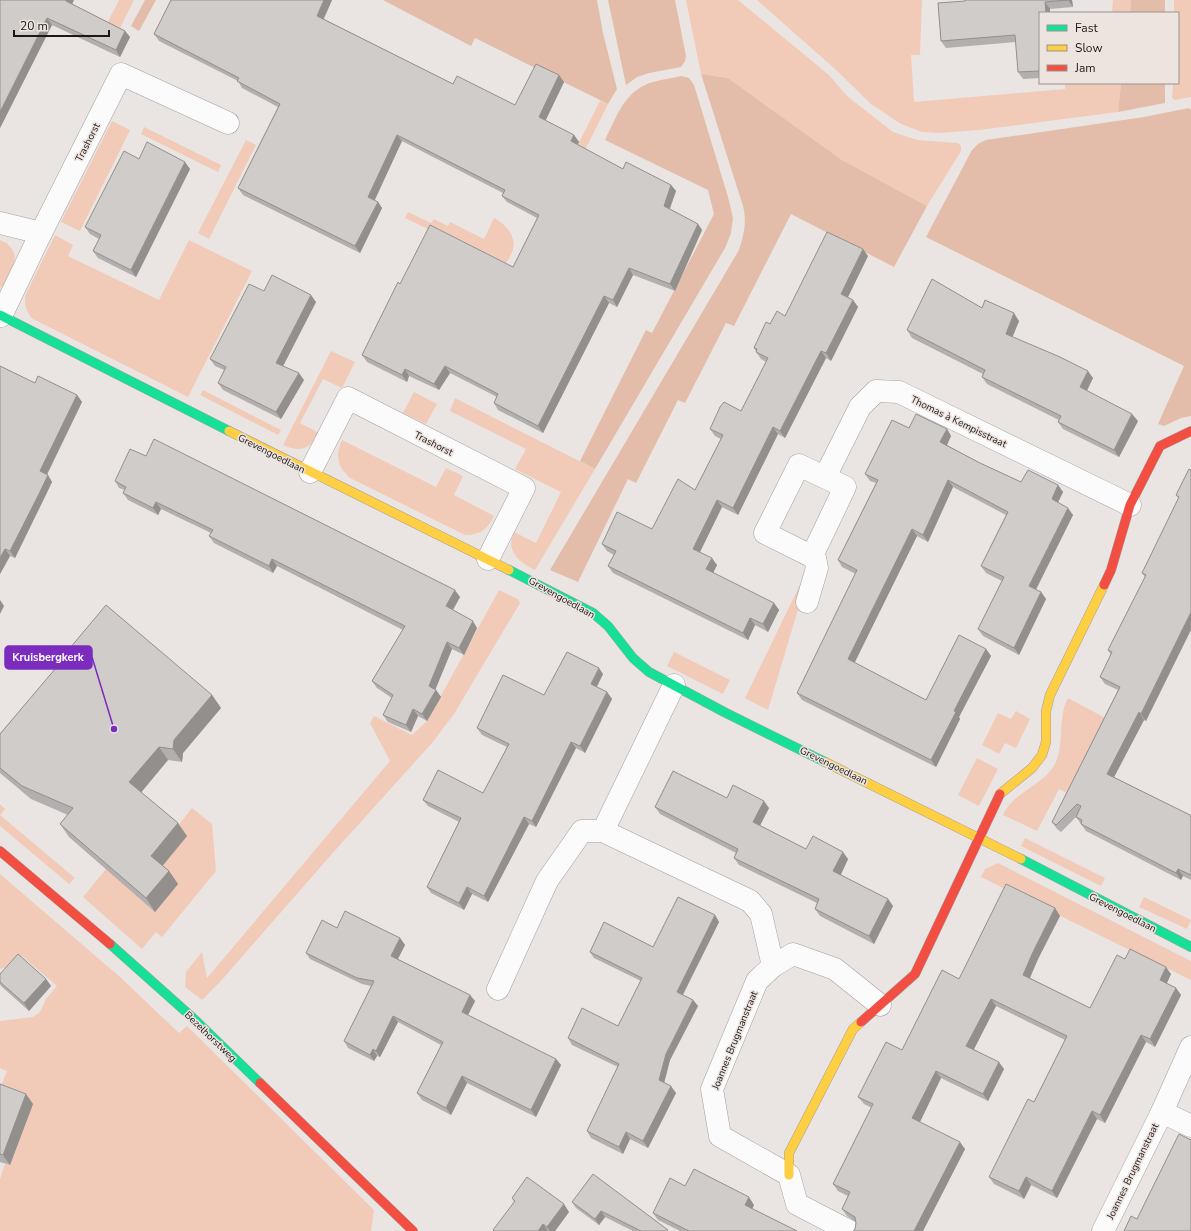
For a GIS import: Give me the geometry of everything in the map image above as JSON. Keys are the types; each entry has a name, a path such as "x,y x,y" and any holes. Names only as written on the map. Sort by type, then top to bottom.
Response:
{"street":[{"name":"Trashorst","path":"1,315 122,74 228,123"},
{"path":"0,223 41,233"},
{"name":"Grevengoedlaan","path":"1,315 310,472 488,559 593,613 608,626 633,658 649,672 979,837 1191,947"},
{"name":"Thomas à Kempisstraat","path":"825,477 860,407 876,392 898,392 1130,505"},
{"name":"Trashorst","path":"310,472 348,398 524,488 488,559"},
{"path":"849,1231 797,1204 789,1175 789,1153 853,1029 915,974 997,798 1005,787 1032,768 1044,751 1048,734 1046,712 1050,695 1111,570 1130,505 1160,446 1191,431"},
{"path":"807,602 817,568 815,558 765,533 799,465 845,487 812,556"},
{"path":"602,831 674,685"},
{"path":"498,989 546,881 582,832 602,831 750,901 761,914 773,966"},
{"name":"Bezelhorstweg","path":"0,851 141,970 194,1018 414,1231"},
{"name":"Joannes Brugmanstraat","path":"789,1175 720,1136 712,1089 757,982 773,966 793,954 835,969 880,1004"},
{"name":"Joannes Brugmanstraat","path":"1103,1231 1162,1112 1191,1047"},
{"path":"1162,1112 1191,1126"}],"shaded area":[{"path":"119,0 134,0 108,52 96,45"},
{"path":"145,0 156,0 139,31 131,26"},
{"path":"383,0 597,0 603,33 617,89 608,104 475,38 471,46"},
{"path":"608,0 675,0 686,56 681,67 649,73 637,77 626,85"},
{"path":"686,0 738,0 829,75 847,96 893,132 917,140 958,143 961,146 961,151 927,206 842,160 728,78 701,74"},
{"path":"757,0 922,0 920,55 911,55 914,102 1065,89 1065,84 1121,84 1118,112 979,130 939,133 922,132 901,124 871,104 835,69"},
{"path":"1113,0 1131,0 1130,12 1112,12"},
{"path":"1131,0 1165,0 1165,12 1130,12"},
{"path":"1174,0 1191,0 1191,97 1175,100 1172,98 1173,84 1179,84 1179,12 1174,12"},
{"path":"701,74 728,78 842,160 927,206 894,267 791,214 734,326 726,323 685,403 678,400 636,483 628,479 578,582 550,570 739,250 742,239 745,223 743,206"},
{"path":"681,76 689,78 694,85 728,197 733,218 731,233 725,248 595,469 580,461 646,330 652,333 714,214 708,190 605,140 620,109 637,89 653,82"},
{"path":"1121,84 1165,84 1165,103 1118,112"},
{"path":"600,101 608,104 565,190 557,186"},
{"path":"1189,108 1191,110 1191,416 1181,418 1164,426 1158,424 1184,366 926,237 972,150 978,144 986,140 1144,117"},
{"path":"112,121 130,130 80,231 61,222"},
{"path":"144,127 221,165 218,172 141,134"},
{"path":"246,140 256,145 209,239 198,233"},
{"path":"408,212 431,223 434,219 448,226 450,222 484,239 494,218 509,230 514,244 512,253 504,266 405,218"},
{"path":"55,235 73,245 68,256 159,300 189,240 252,271 188,397 33,319 26,309 25,296"},
{"path":"0,240 8,244 12,249 15,256 15,262 10,276 0,288"},
{"path":"331,351 355,362 342,388 323,379 300,423 319,433 316,438 312,443 304,448 295,449 283,445"},
{"path":"203,390 281,430 278,435 200,395"},
{"path":"414,392 437,404 426,424 403,413"},
{"path":"455,398 595,469 535,570 519,560 513,551 511,545 514,532 536,543 561,492 515,469 526,449 450,411"},
{"path":"342,440 436,487 446,468 463,476 454,495 494,516 492,521 483,530 475,534 465,535 350,478 342,469 338,460 338,451"},
{"path":"809,566 810,569 768,710 745,698"},
{"path":"499,590 518,599 520,603 454,714 432,743 331,855 220,982 202,1000 185,987 186,972 202,952 207,978 390,761 370,723 374,716 412,735 427,721"},
{"path":"674,652 730,680 723,694 667,666"},
{"path":"1068,698 1111,721 1072,796 1059,789 1037,831 1003,815 1014,800 1043,778 1055,764 1060,748 1063,714"},
{"path":"1016,711 1030,719 1016,748 1005,743 999,754 982,745 998,713 1011,719"},
{"path":"977,758 998,769 979,806 958,795"},
{"path":"0,804 5,809 0,815"},
{"path":"192,808 212,824 216,871 162,937 156,932 142,949 83,897 106,869 177,827"},
{"path":"0,815 75,878 69,884 0,826"},
{"path":"1025,838 1105,878 1101,886 1021,846"},
{"path":"998,863 1191,961 1191,980 981,877 985,869"},
{"path":"0,874 120,977 179,1033 187,1026 374,1210 371,1231 0,1231 0,1179 5,1164 10,1165 33,1104 0,1088 7,1071 0,1068 0,1021 33,1017 40,1012 46,999 57,986 22,956 12,966 0,969"},
{"path":"1144,897 1191,920 1187,929 1139,907"}],"building":[{"path":"0,0 66,0 125,31 116,50 47,18 0,112"},
{"path":"171,0 324,0 317,16 453,84 457,76 515,105 536,64 559,75 539,117 574,135 571,141 623,169 626,162 671,185 664,206 698,224 670,284 629,268 613,300 604,296 538,426 494,403 498,394 445,366 434,384 405,369 402,375 362,355 398,282 400,284 430,225 513,267 539,215 502,196 505,190 397,135 368,197 378,202 355,246 238,188 280,104 237,81 239,78 154,34"},
{"path":"1068,0 1045,2 1046,12 1039,12 1039,71 1018,72 1015,35 941,41 938,3 965,1"},
{"path":"147,142 185,162 131,270 93,251 101,235 85,227 124,151 139,159"},
{"path":"827,232 863,249 841,294 853,300 826,353 821,351 780,431 773,427 733,508 717,500 693,549 712,558 706,569 774,603 763,624 750,618 743,633 608,566 616,551 602,544 617,512 652,529 678,479 695,490 723,435 710,429 720,407 724,402 741,411 768,358 756,352 757,349 754,348 766,322 770,324 777,311 785,316"},
{"path":"272,275 311,295 276,363 299,373 276,412 218,383 226,367 210,359 249,284 264,291"},
{"path":"932,279 982,308 985,300 1014,313 1006,334 1060,357 1088,371 1080,387 1132,414 1114,450 1058,422 1061,416 982,377 985,370 907,330"},
{"path":"0,366 35,383 38,376 77,395 40,471 48,475 10,551 5,549 0,558"},
{"path":"916,414 947,429 940,442 980,463 1021,482 1028,470 1058,485 1052,499 1068,508 1029,586 1041,592 1014,648 978,629 1004,577 981,566 1008,512 948,480 923,535 912,529 848,659 926,700 959,635 986,649 931,760 797,693 857,570 838,560 878,480 865,474 892,420 909,428"},
{"path":"154,439 455,590 446,606 473,621 459,648 447,642 429,686 436,690 422,714 413,709 406,725 383,715 393,695 372,681 405,626 272,559 269,566 209,536 213,530 156,502 153,508 123,493 126,487 115,481 130,449 146,456"},
{"path":"1189,469 1191,470 1191,612 1141,714 1139,712 1107,774 1190,815 1191,875 1178,869 1176,873 1081,824 1082,820 1076,817 1081,806 1077,804 1056,825 1052,822 1120,687 1100,677 1112,652 1108,650 1146,575 1142,573 1179,497 1176,495"},
{"path":"106,605 212,695 174,740 173,749 159,747 129,782 178,823 151,856 169,871 146,898 60,824 73,808 22,786 0,768 0,734 72,649 70,648"},
{"path":"567,652 599,668 591,684 607,692 580,746 571,742 532,821 524,817 484,896 467,887 459,903 427,887 461,818 423,800 438,770 483,793 509,744 477,728 503,675 544,695"},
{"path":"673,771 727,798 733,785 764,801 753,822 806,849 813,836 843,852 833,871 888,899 869,936 815,909 819,899 734,858 738,849 655,807"},
{"path":"1006,884 1055,908 1023,975 1090,1008 1117,955 1125,959 1130,949 1166,967 1160,980 1176,988 1150,1039 1141,1035 1100,1115 1092,1111 1052,1191 1026,1177 1019,1191 989,1177 1028,1099 1034,1102 1067,1036 991,999 966,1046 999,1062 983,1094 936,1071 912,1118 960,1142 914,1231 853,1231 856,1223 855,1217 842,1209 850,1192 833,1184 873,1104 858,1097 886,1042 902,1050 942,970 959,979"},
{"path":"678,897 715,915 677,992 693,1000 666,1054 659,1080 671,1086 643,1141 626,1132 619,1147 587,1131 619,1064 568,1038 582,1008 618,1026 642,978 590,952 604,922 653,947"},
{"path":"345,911 400,938 391,956 470,995 462,1012 556,1059 531,1110 462,1076 446,1108 417,1093 443,1042 393,1016 376,1051 373,1049 370,1055 344,1041 374,981 357,978 306,953 322,920 337,928"},
{"path":"18,954 46,979 24,1003 0,982 0,974"},
{"path":"0,1084 26,1094 3,1155 0,1154"},
{"path":"1179,1134 1191,1140 1191,1231 1124,1231 1131,1216 1137,1219"},
{"path":"694,1169 749,1197 745,1205 797,1231 689,1231 653,1213 670,1178 685,1186"},
{"path":"593,1174 668,1230 641,1231 601,1211 595,1219 572,1202"},
{"path":"527,1177 564,1204 547,1227 543,1224 538,1231 494,1231 493,1230 515,1201 512,1198"}],"traffic: fast":[{"path":"0,315 229,431"},
{"path":"509,570 593,613 608,626 633,658 649,672 726,713 825,762"},
{"path":"1021,859 1191,947"},
{"path":"110,944 193,1018 260,1083"}],"traffic: slow":[{"path":"229,431 509,570"},
{"path":"1000,794 1032,768 1042,755 1046,742 1046,711 1050,695 1104,585"},
{"path":"825,762 1021,859"},
{"path":"789,1175 789,1153 853,1029 861,1022"}],"traffic: jam":[{"path":"1104,585 1111,570 1130,505 1160,446 1191,431"},
{"path":"861,1022 915,974 1000,794"},
{"path":"0,851 110,944"},
{"path":"260,1083 413,1231"}],"place":[{"name":"Kruisbergkerk","path":"114,729"}]}
